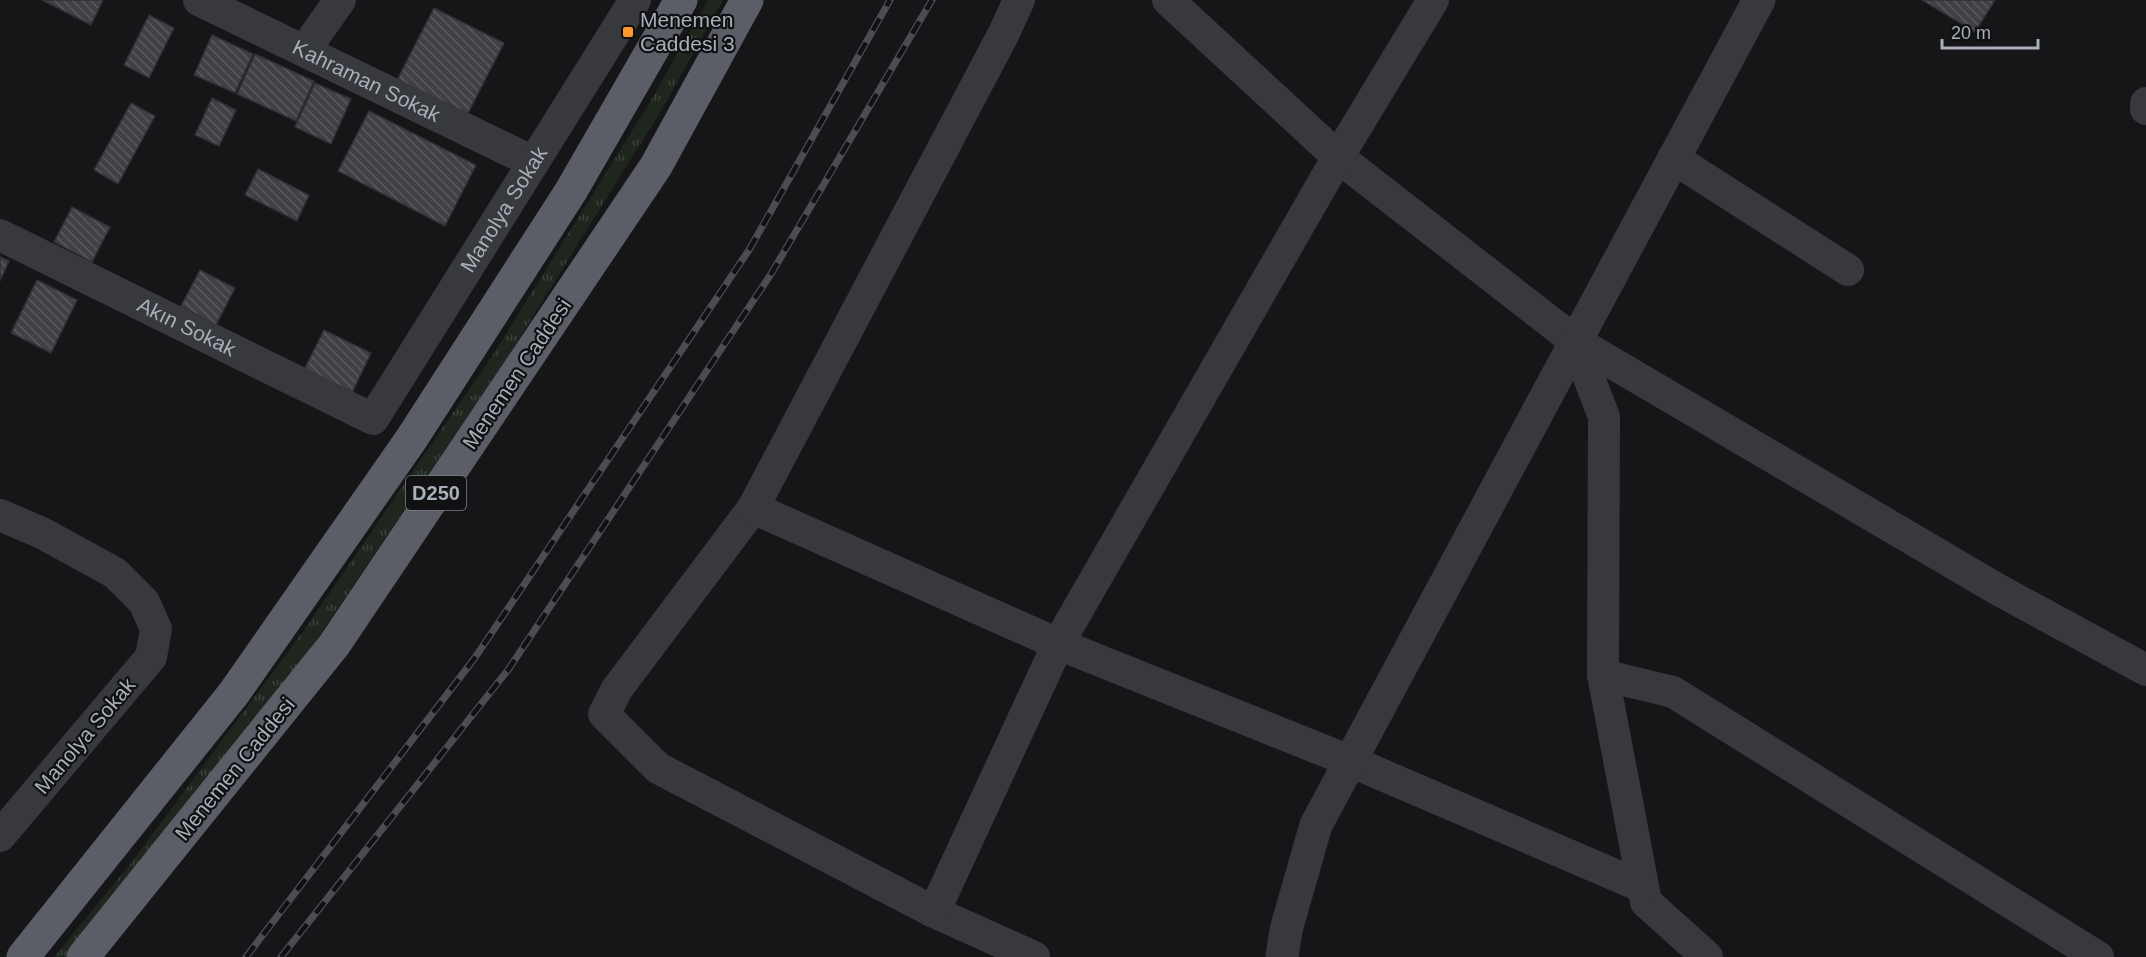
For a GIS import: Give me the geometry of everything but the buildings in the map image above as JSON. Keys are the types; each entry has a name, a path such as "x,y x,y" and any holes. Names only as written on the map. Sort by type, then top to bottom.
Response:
{"highway":[{"name":"D250","path":"24,957 234,693 412,438 571,191 681,0"},
{"name":"Menemen Caddesi","path":"83,957 334,645 656,166 747,0"}],"street":[{"name":"Kahraman Sokak","path":"199,0 533,162"},
{"path":"304,51 340,0"},
{"name":"Manolya Sokak","path":"373,419 635,0"},
{"path":"1019,0 998,44 753,508 617,689 604,714 658,768 934,912 1034,957"},
{"path":"1168,0 1338,157 1575,340 1997,589 2146,670"},
{"path":"1282,957 1286,930 1316,825 1759,0"},
{"path":"934,912 1058,644 1338,157 1419,6"},
{"path":"2146,103 2146,109"},
{"path":"1673,158 1848,270"},
{"name":"Akın Sokak","path":"0,235 373,419"},
{"path":"1575,340 1604,417 1603,675 1646,902 1707,957"},
{"path":"753,508 1058,644 1350,761 1643,887"},
{"name":"Manolya Sokak","path":"0,515 42,533 115,573 144,602 156,629 152,657 0,836"},
{"path":"1603,675 1672,692 2098,957"}],"green space":[{"path":"708,0 723,0 662,109 507,358 315,642 141,874 73,957 54,957 131,863 302,633 496,350 650,102"}],"railway":[{"path":"246,957 474,659 749,250 890,0"},
{"path":"281,957 508,670 771,274 932,0"}],"place":[{"name":"Menemen Caddesi 3","path":"628,32"}]}
